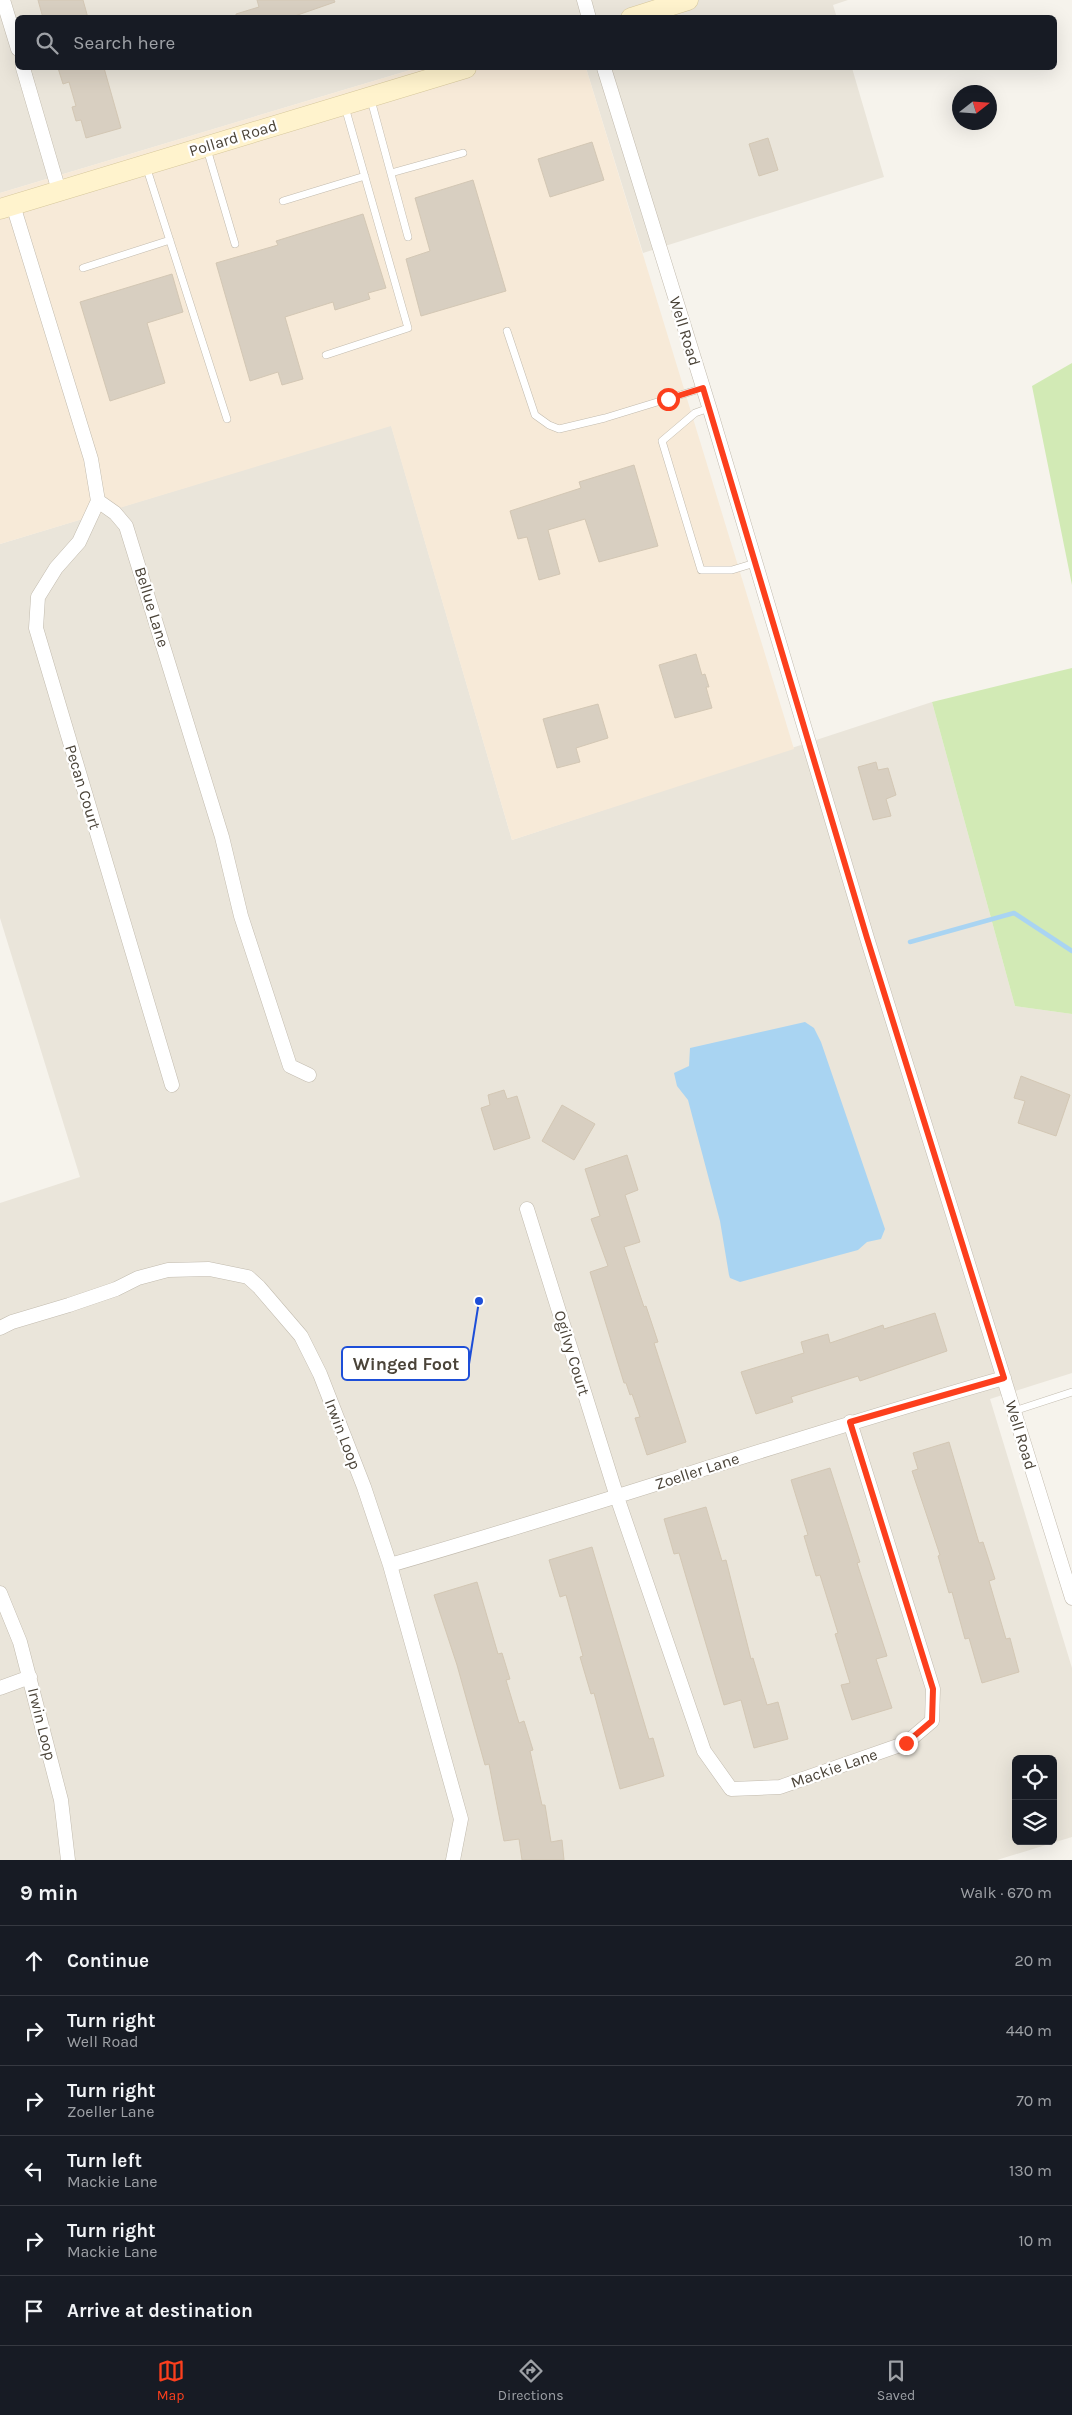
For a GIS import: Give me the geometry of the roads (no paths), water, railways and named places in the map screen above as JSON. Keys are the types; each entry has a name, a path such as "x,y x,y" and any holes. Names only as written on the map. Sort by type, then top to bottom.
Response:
{"street":[{"path":"3,0 15,39"},
{"path":"584,0 588,15"},
{"path":"640,15 688,0"},
{"path":"24,70 59,191"},
{"name":"Pollard Road","path":"6,207 459,70"},
{"name":"Well Road","path":"605,70 703,388 870,947 1071,1591"},
{"path":"6,207 91,458 98,501"},
{"name":"Bellue Lane","path":"98,501 115,513 126,526 222,837 240,916 290,1066 309,1074"},
{"name":"Pecan Court","path":"98,501 79,542 56,568 38,597 36,628 172,1085"},
{"name":"Ogilvy Court","path":"527,1209 617,1497"},
{"name":"Irwin Loop","path":"0,1328 12,1322 116,1289 138,1278 168,1270 209,1269 248,1277 302,1336 340,1426 390,1565 461,1819 453,1860"},
{"name":"Zoeller Lane","path":"390,1565 617,1497 850,1422 1004,1378"},
{"name":"Mackie Lane","path":"617,1497 704,1751 731,1788 780,1786 906,1743 932,1721 933,1689 850,1422"},
{"name":"Irwin Loop","path":"0,1593 20,1642 30,1677 61,1800 68,1860"},
{"path":"0,1688 30,1677"}],"lane":[{"path":"370,97 408,236"},
{"path":"326,355 408,328 344,105"},
{"path":"206,147 236,244"},
{"path":"391,173 464,153"},
{"path":"145,165 227,419"},
{"path":"282,201 365,176"},
{"path":"83,268 170,240"},
{"path":"507,331 535,414 548,425 559,429 605,418 703,388"},
{"path":"709,408 695,413 662,441 701,570 732,570 755,563"},
{"path":"1014,1411 1072,1392"}],"water":[{"path":"805,1022 814,1028 821,1042 885,1229 881,1239 867,1242 858,1250 740,1282 730,1278 729,1275 720,1221 688,1100 677,1086 674,1073 689,1066 690,1048"}],"waterway":[{"path":"910,942 1014,913 1072,951"}],"place":[{"name":"Winged Foot","path":"479,1301"}]}
